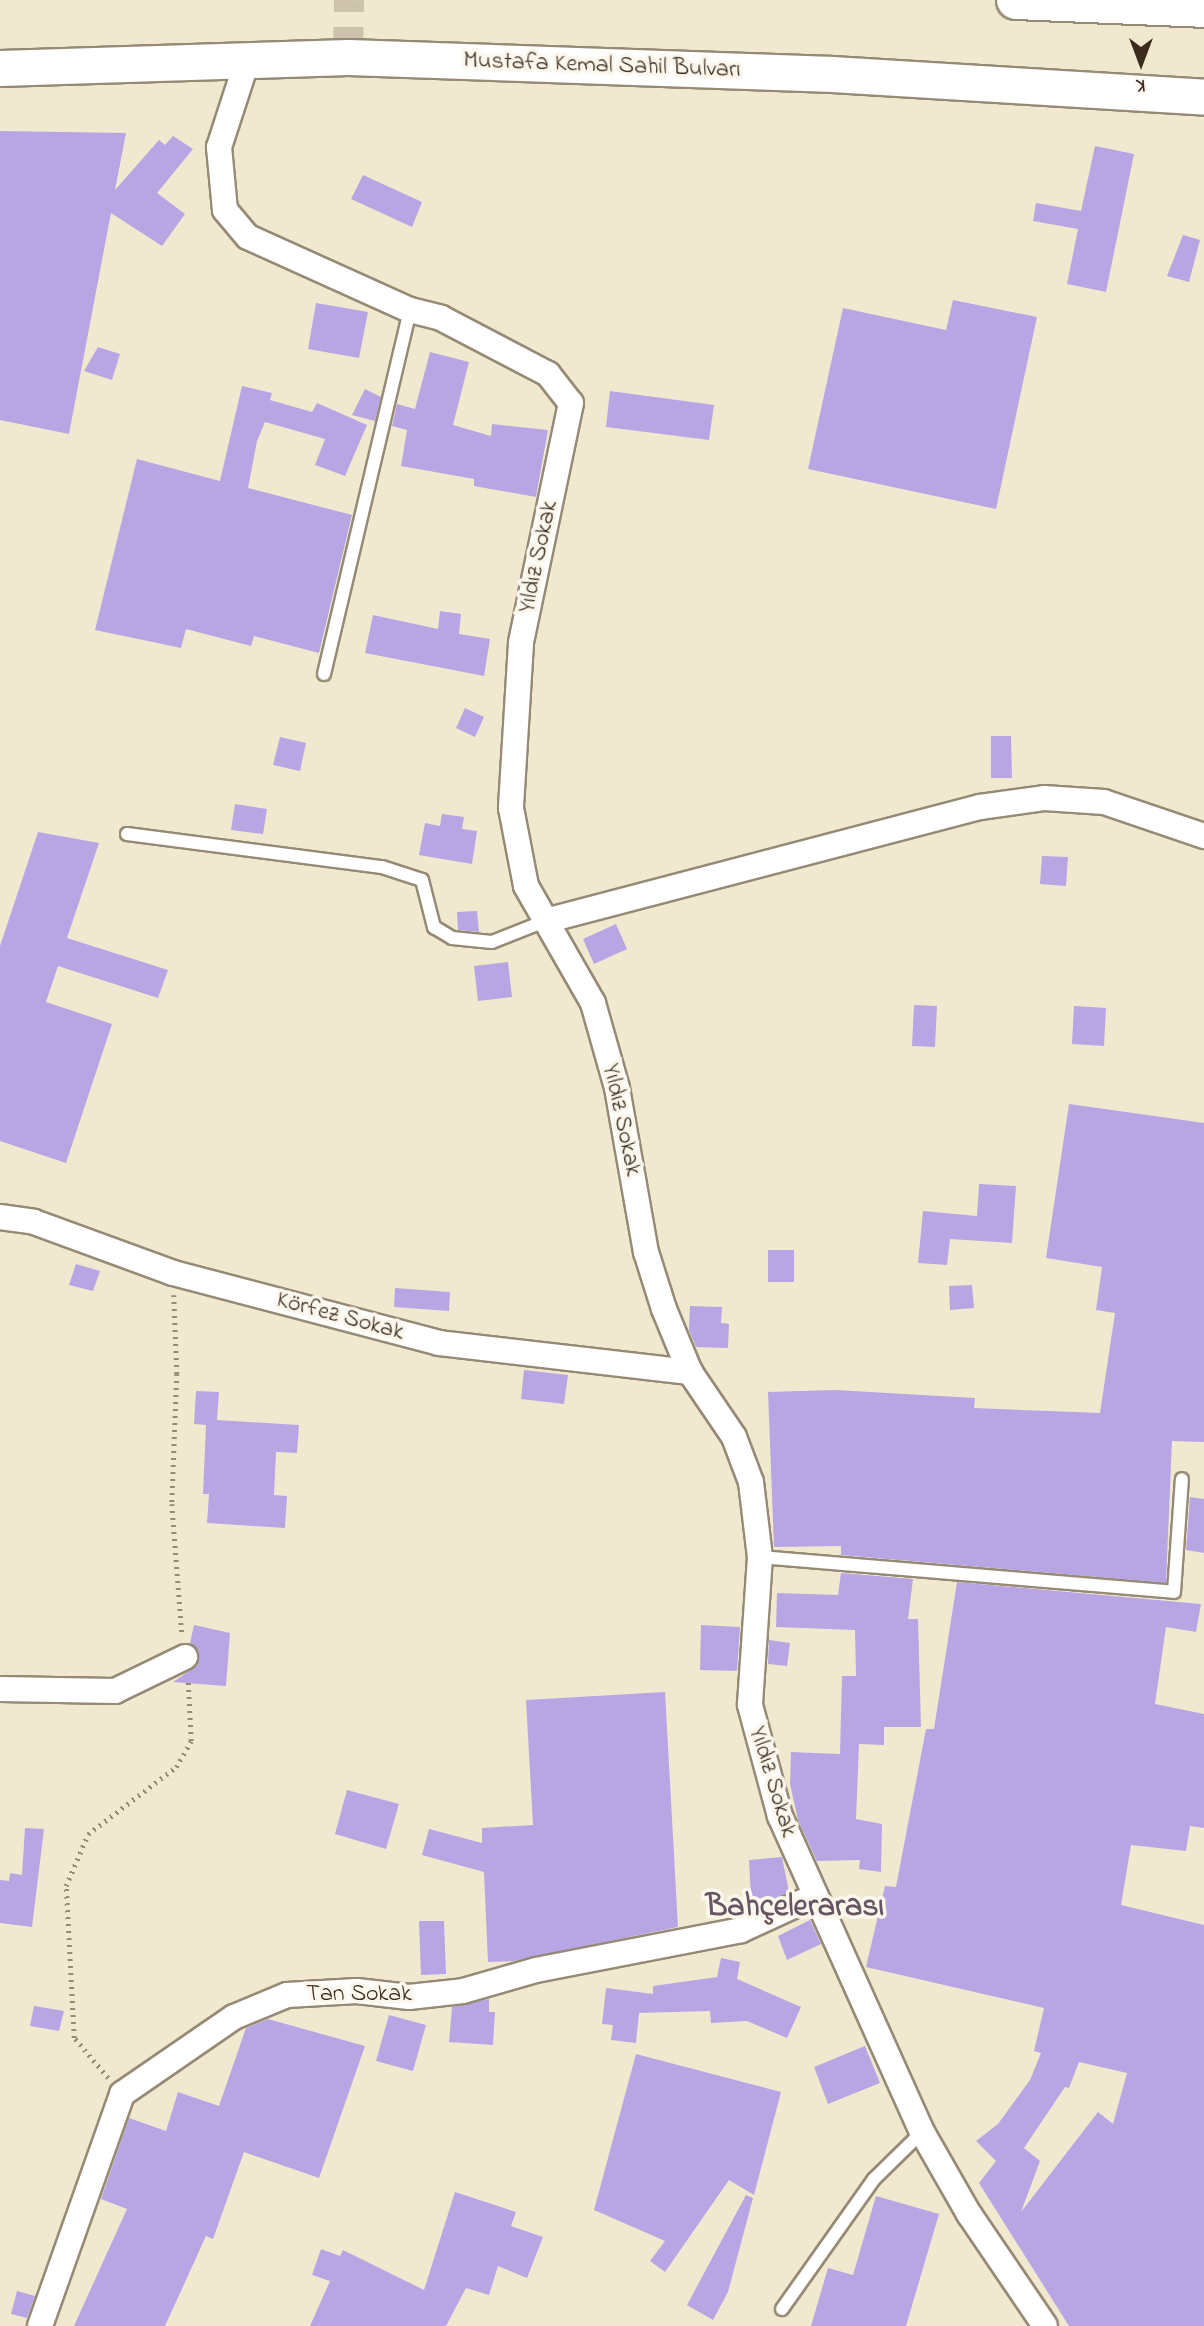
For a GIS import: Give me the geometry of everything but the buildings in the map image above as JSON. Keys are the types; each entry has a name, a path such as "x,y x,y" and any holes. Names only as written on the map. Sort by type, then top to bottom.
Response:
{"highway":[{"path":"1016,0 1204,8"}],"main road":[{"name":"Mustafa Kemal Sahil Bulvarı","path":"0,68 248,58 362,57 833,74 1204,97"}],"street":[{"name":"Yıldız Sokak","path":"248,58 219,147 225,210 248,237 410,310 441,318 548,374 571,403 521,643 511,808 526,886 593,1003 617,1088 646,1252 690,1371 734,1437 751,1482 760,1556 750,1705 763,1767 813,1897 922,2132 969,2214 1045,2326"},
{"path":"545,921 980,807 1044,798 1104,802 1204,836"},
{"name":"Körfez Sokak","path":"0,1217 34,1222 173,1273 439,1343 690,1371"},
{"path":"0,1689 115,1691 185,1657"},
{"name":"Tan Sokak","path":"40,2326 122,2094 234,2017 287,1995 357,1991 409,1997 463,1991 536,1970 741,1930 813,1897"}],"lane":[{"path":"324,674 410,310"},
{"path":"127,834 382,867 422,880 434,928 452,938 492,942 545,921"},
{"path":"760,1556 1174,1592 1182,1479"},
{"path":"782,2309 874,2179 922,2132"}],"tunnel":[{"path":"348,57 349,0"}],"district":[{"name":"Bahçelerarası","path":"795,1908"}]}
